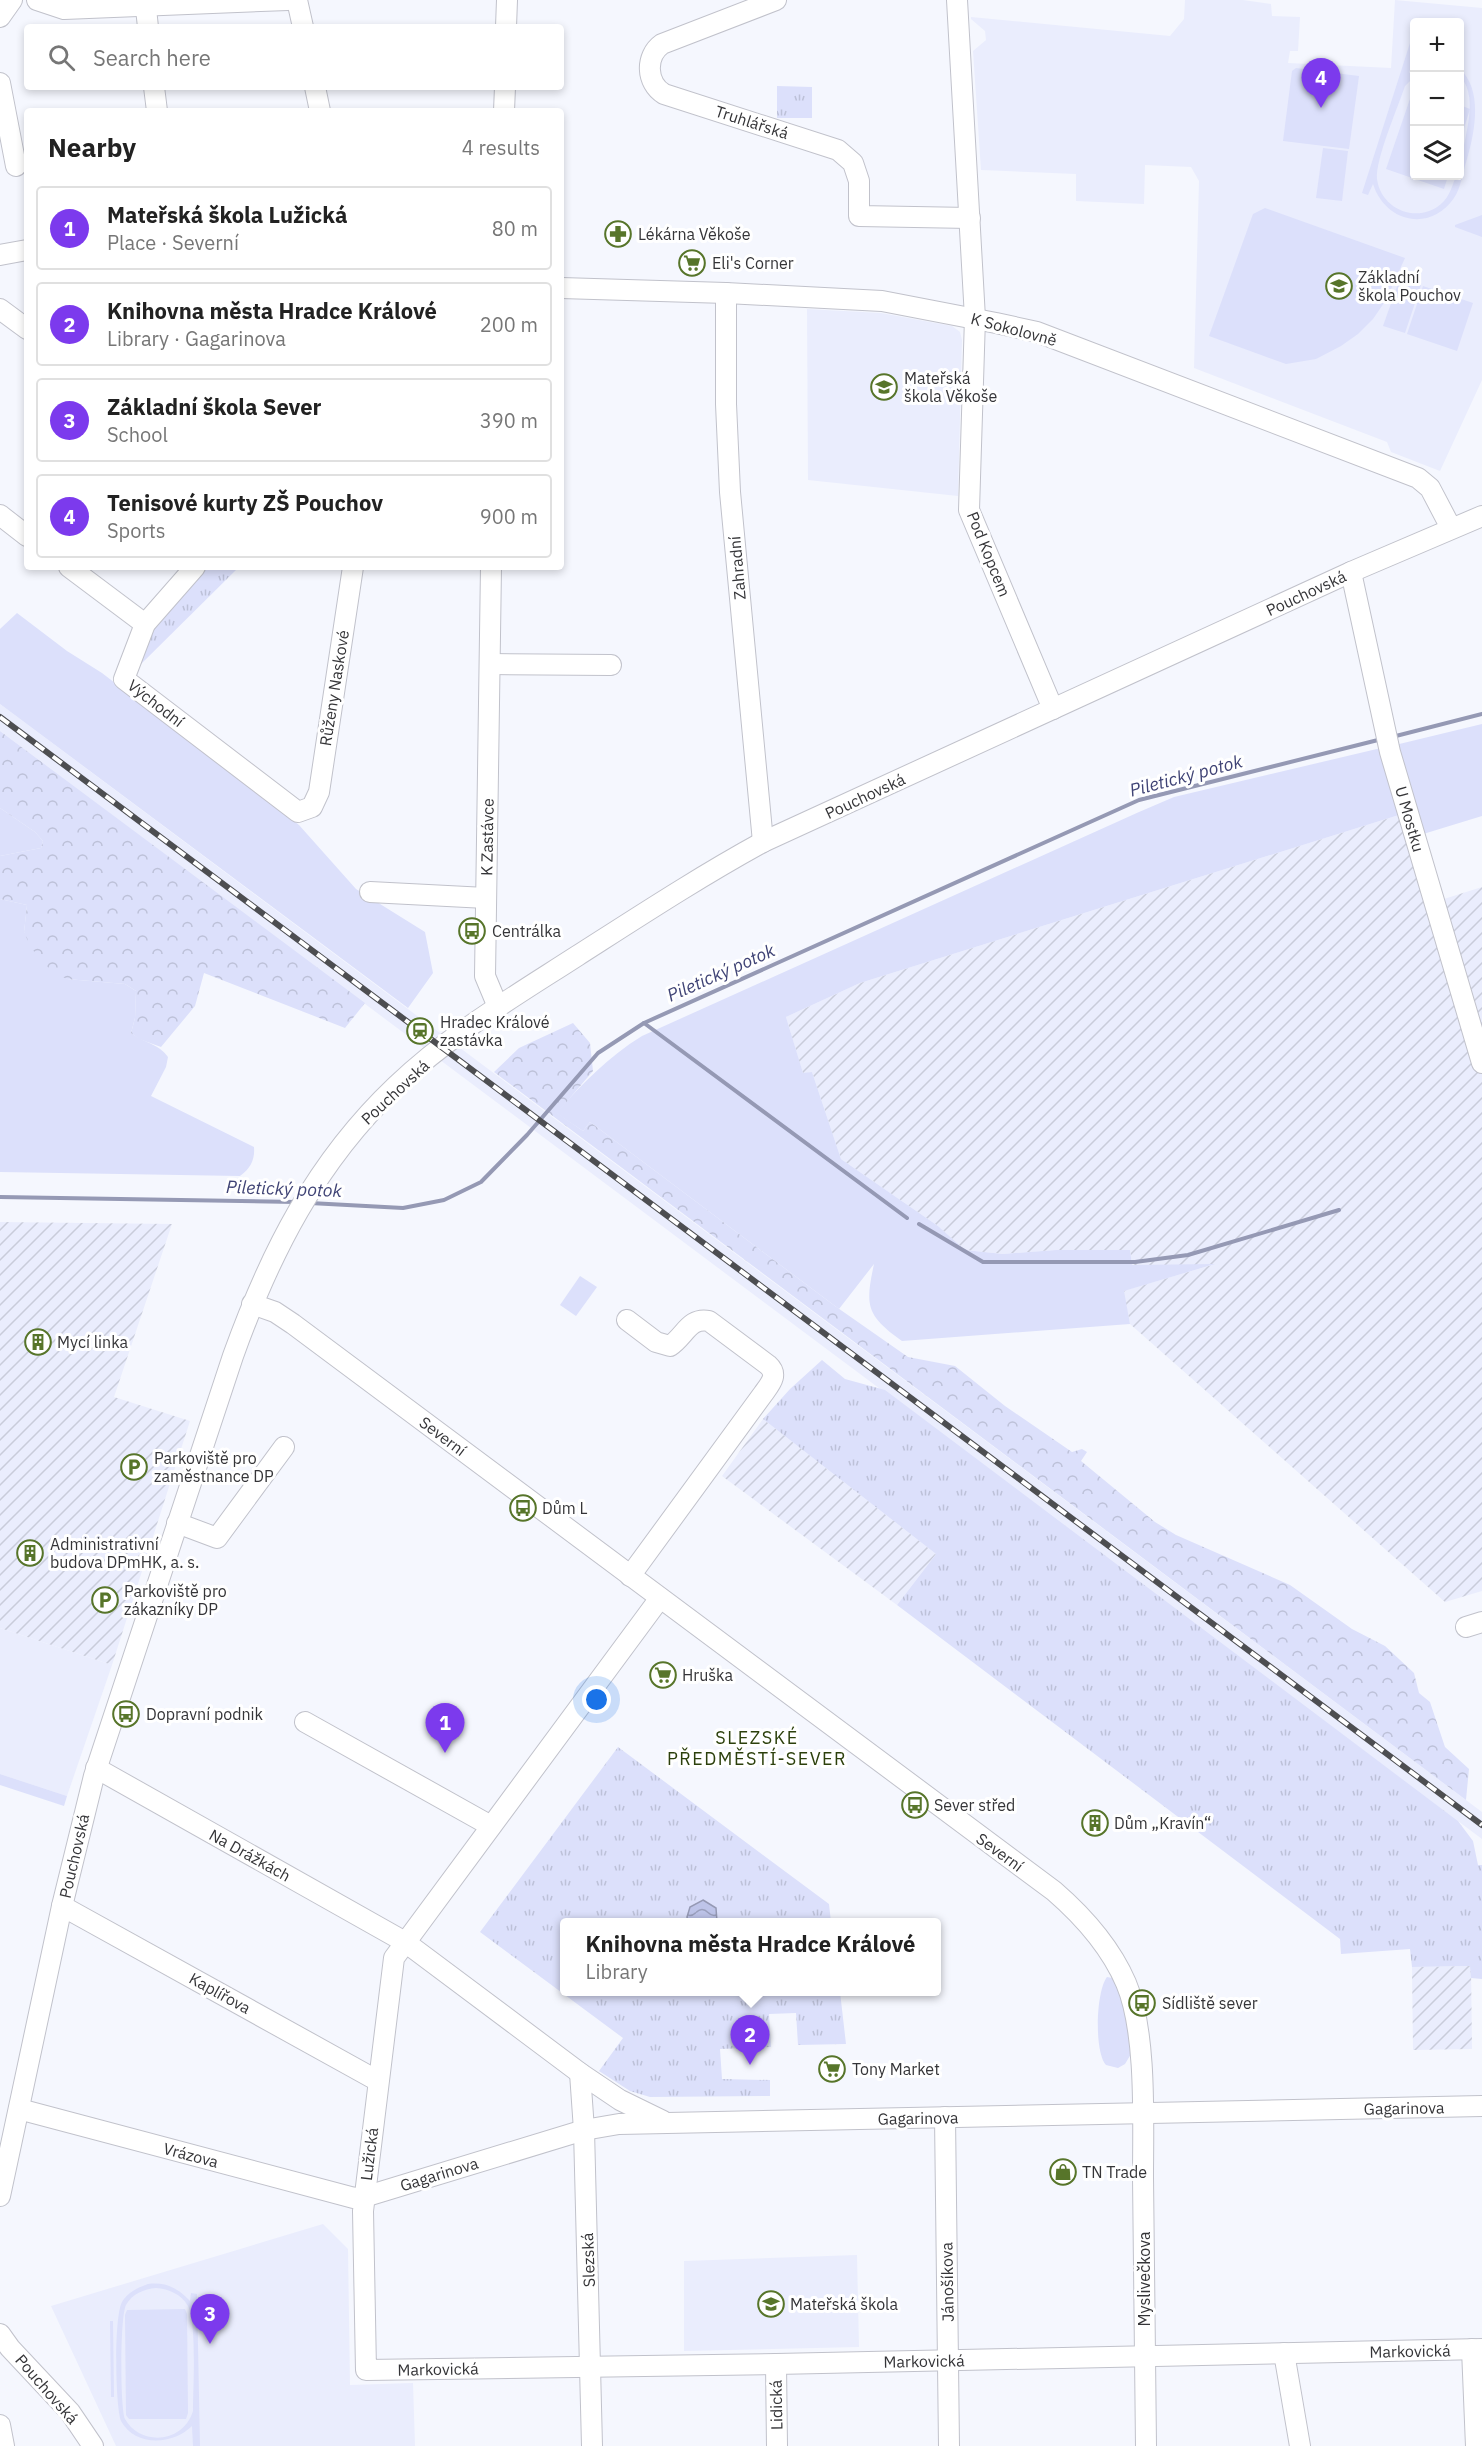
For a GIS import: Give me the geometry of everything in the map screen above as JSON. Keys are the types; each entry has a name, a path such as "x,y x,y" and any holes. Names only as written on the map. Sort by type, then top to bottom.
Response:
{"street":[{"path":"0,17 12,0"},
{"path":"37,0 64,9 145,3 288,0"},
{"path":"297,0 302,24"},
{"path":"506,24 507,0"},
{"name":"Truhlářská","path":"776,0 662,44 654,50 651,59 650,76 657,87 664,94 838,150 853,163 859,181 859,216 969,218"},
{"path":"957,0 975,318"},
{"path":"145,3 148,24"},
{"path":"0,83 16,165"},
{"path":"154,90 157,108"},
{"path":"316,90 319,108"},
{"path":"504,108 505,90"},
{"path":"0,255 24,251"},
{"name":"K Sokolovně","path":"564,288 882,301 1037,332 1418,478 1430,488 1451,528"},
{"name":"Zahradní","path":"726,293 726,404 730,492 763,842"},
{"path":"0,309 24,327"},
{"name":"Pod Kopcem","path":"975,318 969,510 1053,709"},
{"path":"0,515 24,534"},
{"name":"Pouchovská","path":"0,2196 62,1906 96,1768 177,1523 252,1304 286,1229 315,1181 362,1121 398,1085 498,1007 709,871 763,842 1351,572 1482,516"},
{"path":"73,570 145,624 192,570"},
{"name":"Růženy Naskové","path":"312,807 319,792 352,570"},
{"name":"K Zastávce","path":"491,570 484,976 498,1007"},
{"name":"U Mostku","path":"1351,572 1390,752 1482,1063"},
{"name":"Východní","path":"145,624 124,679 298,813 312,807"},
{"path":"490,664 611,665"},
{"path":"370,892 486,898"},
{"name":"Severní","path":"252,1304 274,1312 293,1324 1054,1892 1083,1918 1114,1959 1131,1997 1139,2035 1143,2112"},
{"path":"627,1320 656,1342 670,1346 678,1341 693,1322 702,1319 710,1321 768,1365 774,1375 763,1394 630,1576"},
{"path":"177,1523 217,1538 284,1447"},
{"path":"660,1598 405,1942 580,2073 620,2100 665,2123"},
{"path":"305,1722 491,1826"},
{"name":"Na Drážkách","path":"96,1768 405,1942"},
{"name":"Kaplířova","path":"62,1906 378,2081"},
{"name":"Lužická","path":"366,2370 364,2197 394,1958 405,1942"},
{"name":"Slezská","path":"580,2073 584,2130 592,2446"},
{"name":"Gagarinova","path":"364,2197 584,2130 619,2124 1482,2106"},
{"name":"Vrázova","path":"19,2109 345,2197 364,2197"},
{"name":"Myslivečkova","path":"1143,2112 1146,2446"},
{"name":"Jánošíkova","path":"945,2117 949,2446"},
{"name":"Pouchovská","path":"3,2348 70,2412 93,2446"},
{"path":"1476,2446 1477,2349"},
{"name":"Markovická","path":"366,2370 1477,2349"},
{"path":"1284,2353 1300,2446"},
{"name":"Lidická","path":"776,2364 777,2446"},
{"path":"0,2425 4,2446"}],"shaded area":[{"name":"Základní škola Pouchov","path":"1185,0 1243,0 1271,4 1272,16 1300,17 1298,51 1290,51 1288,63 1391,68 1395,0 1482,8 1482,380 1440,471 1391,452 1387,442 1194,368 1199,181 1191,167 1145,165 1144,204 1076,201 1076,174 981,170 973,51 986,40 985,31 971,17 1170,36 1184,19"},
{"name":"Mateřská škola Věkoše","path":"807,309 881,313 952,326 960,332 962,340 958,496 808,480"},
{"path":"0,704 1482,1812 1482,1839 0,731"},
{"path":"1402,814 1428,904 1482,887 1482,1591 1445,1602 1130,1324 1123,1291 1212,1265 1132,1265 1130,1250 1056,1250 1003,1254 965,1250 938,1226 841,1159 812,1072 803,1074 786,1017 860,983"},
{"path":"0,1222 172,1224 114,1397 190,1421 112,1665 0,1628"},
{"path":"763,1419 936,1554 897,1605 722,1476"},
{"path":"0,1628 112,1665 67,1796 0,1774"},
{"path":"1471,1966 1472,2049 1413,2050 1412,1967"},
{"path":"323,2224 348,2249 350,2385 413,2383 415,2446 116,2446 51,2306"},
{"name":"Mateřská škola","path":"857,2255 859,2347 684,2351 684,2261"}],"green space":[{"path":"1410,43 1410,81 1405,86 1383,147 1377,170 1380,190 1385,199 1402,211 1422,213 1432,210 1444,201 1454,180 1461,180 1460,184 1454,198 1444,209 1433,216 1421,219 1409,218 1387,207 1373,184 1368,195 1362,193"},
{"path":"1296,68 1359,76 1349,149 1283,141 1292,71"},
{"path":"1464,74 1472,87 1475,110 1470,147 1464,169 1464,146 1470,110"},
{"path":"777,86 812,87 812,118 777,118"},
{"path":"1410,99 1410,177 1386,169"},
{"path":"1464,107 1470,109 1464,128"},
{"path":"1323,148 1348,151 1342,201 1316,198"},
{"path":"1418,180 1447,180 1444,189"},
{"path":"1265,208 1405,258 1386,300 1373,319 1341,346 1316,359 1286,364 1209,336 1253,214"},
{"path":"1482,215 1482,237 1455,227 1455,225"},
{"path":"1400,278 1421,285 1405,333 1383,326"},
{"path":"1423,286 1473,303 1457,351 1407,334"},
{"path":"204,570 236,570 135,670 145,628"},
{"path":"17,613 67,651 102,673 299,825 356,889 425,932 433,973 408,1008 0,704 0,629"},
{"path":"1482,724 1482,816 1420,835 1391,746"},
{"path":"0,731 365,1003 345,1028 204,973 195,1006 161,1047 139,1039 131,1033 135,1018 136,991 125,984 67,979 52,972 31,948 24,932 27,905 0,899 0,856 41,848 43,841 35,832 0,808"},
{"path":"1381,748 1402,814 860,983 786,1017 803,1073 812,1072 841,1159 938,1226 965,1250 1003,1254 1056,1250 1130,1250 1132,1265 1215,1264 1124,1291 1130,1324 902,1341 881,1324 871,1308 869,1300 874,1264 839,1309 590,1122 583,1131 556,1113 596,1071 642,1036 1139,812 1174,797"},
{"path":"0,808 35,832 43,841 41,848 0,856"},
{"path":"0,899 27,905 24,932 67,979 125,984 136,991 135,1018 131,1033 160,1049 168,1057 166,1067 151,1096 254,1147 252,1163 244,1173 240,1176 0,1172"},
{"path":"573,1023 590,1043 593,1071 557,1113 583,1131 590,1122 835,1306 908,1357 955,1366 1005,1406 1072,1452 1082,1449 1087,1452 1081,1461 1155,1522 1176,1535 1290,1585 1352,1629 1385,1646 1414,1673 1419,1693 1430,1702 1445,1747 1469,1769 1466,1800 494,1072 519,1048"},
{"path":"580,1276 597,1287 576,1316 560,1305"},
{"path":"822,1360 845,1379 885,1390 1458,1821 1473,1841 1478,1865 1482,1865 1482,1979 1471,1978 1470,1966 1412,1967 1410,1949 1341,1954 1340,1939 897,1605 936,1554 763,1419 790,1389"},
{"path":"618,1747 829,1904 831,1918 560,1918 560,1991 480,1932"},
{"path":"0,1774 67,1796 64,1806 0,1785"},
{"path":"1107,1977 1112,1978 1121,1995 1129,2035 1131,2054 1125,2064 1118,2068 1106,2065 1102,2058 1098,2035 1101,1995"},
{"path":"566,1996 840,1996 846,2044 798,2045 796,2013 769,2014 771,2047 720,2049 722,2079 770,2080 770,2096 650,2097 630,2091 599,2071 623,2038"},
{"path":"148,2284 166,2285 176,2289 190,2301 191,2293 197,2294 200,2446 193,2446 192,2426 184,2433 174,2437 154,2440 135,2435 121,2421 116,2360 119,2310 127,2296","holes":["156,2288 178,2295 188,2306 191,2315 194,2357 193,2411 188,2422 180,2430 171,2435 150,2437 132,2428 125,2419 121,2362 126,2305 139,2293"]},
{"path":"185,2309 187,2314 188,2413 186,2419 129,2419 126,2415 125,2315 127,2310"},
{"path":"110,2321 113,2321 114,2397 111,2397"}],"water":[{"path":"703,1900 716,1908 717,1918 687,1918 690,1907"}],"waterway":[{"name":"Piletický potok","path":"1392,737 1482,714"},
{"name":"Piletický potok","path":"310,1203 403,1208 444,1200 481,1182 527,1135 598,1053 644,1023 1139,800 1382,739"},
{"path":"644,1023 907,1218"},
{"name":"Piletický potok","path":"0,1197 296,1202"},
{"path":"919,1224 983,1262 1135,1262 1188,1255 1339,1210"}],"railway":[{"path":"0,717 1482,1825"}],"place":[{"name":"Tenisové kurty ZŠ Pouchov","path":"1321,108"},
{"name":"Lékárna Věkoše","path":"618,234"},
{"name":"Eli's Corner","path":"692,263"},
{"name":"Základní škola Pouchov","path":"1339,286"},
{"name":"Mateřská škola Věkoše","path":"884,387"},
{"name":"Centrálka","path":"472,931"},
{"name":"Hradec Králové zastávka","path":"420,1031"},
{"name":"Mycí linka","path":"38,1342"},
{"name":"Parkoviště pro zaměstnance DP","path":"134,1467"},
{"name":"Dům L","path":"523,1508"},
{"name":"Administrativní budova DPmHK, a. s.","path":"30,1553"},
{"name":"Parkoviště pro zákazníky DP","path":"105,1600"},
{"name":"Hruška","path":"663,1675"},
{"name":"Dopravní podnik","path":"126,1714"},
{"name":"Mateřská škola Lužická","path":"445,1753"},
{"name":"Sever střed","path":"915,1805"},
{"name":"Dům „Kravín“","path":"1095,1823"},
{"name":"Sídliště sever","path":"1142,2003"},
{"name":"Knihovna města Hradce Králové","path":"750,2065"},
{"name":"Tony Market","path":"832,2069"},
{"name":"TN Trade","path":"1063,2172"},
{"name":"Mateřská škola","path":"771,2304"},
{"name":"Základní škola Sever","path":"210,2344"}],"district":[{"name":"SLEZSKÉ PŘEDMĚSTÍ-SEVER","path":"757,1748"}]}
